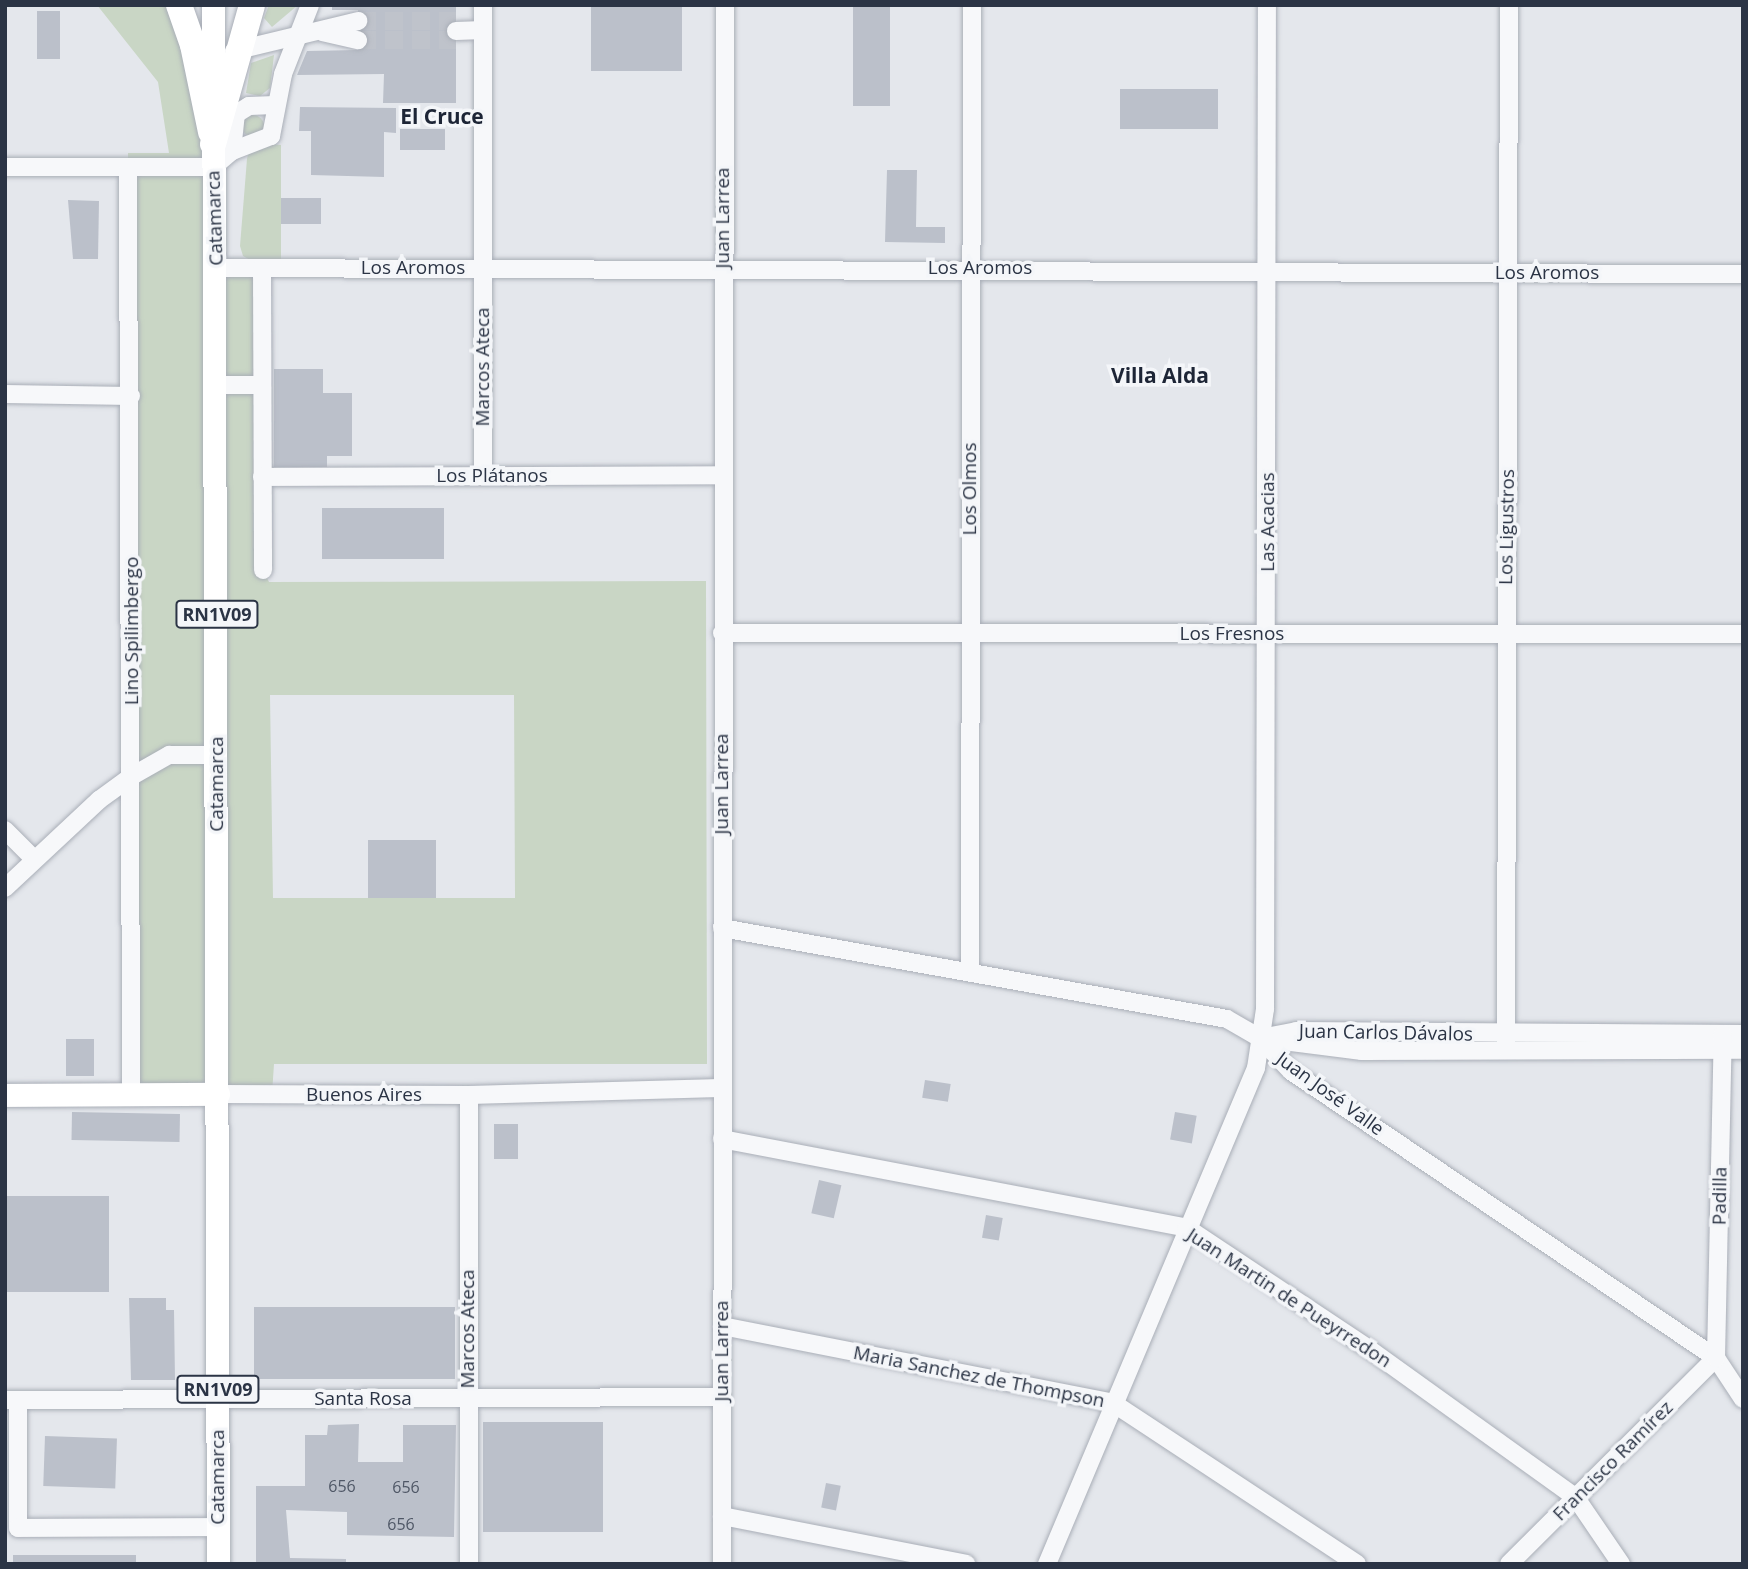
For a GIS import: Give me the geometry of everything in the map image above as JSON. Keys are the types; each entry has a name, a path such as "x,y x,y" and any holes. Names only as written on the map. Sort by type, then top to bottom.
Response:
{"highway":[{"path":"179,5 193,45 219,154"},
{"path":"219,154 225,52 252,5"}],"main road":[{"path":"213,5 225,52"},
{"name":"Catamarca","path":"218,1564 219,154"},
{"name":"Buenos Aires","path":"5,1095 218,1094"}],"street":[{"path":"5,167 128,168 219,154 271,136 275,104 296,34 310,5"},
{"name":"Marcos Ateca","path":"483,476 483,269 464,31 484,5"},
{"name":"Juan Larrea","path":"722,1564 725,5"},
{"name":"Los Olmos","path":"970,972 972,5"},
{"name":"Las Acacias","path":"1047,1564 1256,1068 1261,1038 1265,1009 1268,634 1267,5"},
{"name":"Los Ligustros","path":"1506,1041 1509,5"},
{"path":"225,52 296,34 358,30"},
{"path":"219,154 236,114 249,106 275,104"},
{"name":"Lino Spilimbergo","path":"128,168 131,396 131,1094"},
{"name":"Los Aromos","path":"217,268 971,268 1743,274"},
{"path":"262,268 263,570"},
{"path":"217,385 262,385"},
{"path":"5,394 131,396"},
{"name":"Los Plátanos","path":"262,477 722,475"},
{"name":"Los Fresnos","path":"722,633 1743,634"},
{"path":"5,888 34,859 132,776 169,755 217,755"},
{"path":"5,830 34,859"},
{"name":"Juan José Valle","path":"722,928 1227,1019 1261,1038 1291,1071 1716,1358 1743,1399"},
{"name":"Juan Carlos Dávalos","path":"1261,1038 1296,1031 1506,1041 1723,1042 1743,1050"},
{"name":"Juan Carlos Dávalos","path":"1723,1042 1743,1034"},
{"name":"Padilla","path":"1716,1358 1723,1042"},
{"name":"Buenos Aires","path":"218,1094 469,1095 722,1088"},
{"name":"Marcos Ateca","path":"468,1564 469,1095"},
{"name":"Juan Martin de Pueyrredon","path":"722,1139 1187,1228 1369,1349 1576,1498 1621,1564"},
{"name":"Maria Sanchez de Thompson","path":"722,1326 1113,1403 1357,1564"},
{"name":"Francisco Ramírez","path":"1509,1564 1716,1358"},
{"name":"Santa Rosa","path":"12,1400 722,1397"},
{"path":"12,1400 18,1528 218,1527"},
{"path":"722,1516 967,1564"}],"green space":[{"path":"97,5 179,5 193,45 217,267 262,268 263,570 269,582 706,581 707,1064 274,1064 272,1094 131,1094 128,153 169,153 158,82","holes":["270,695 514,695 515,898 273,898"]},
{"path":"269,5 298,5 272,27 264,18"},
{"path":"274,55 270,88 260,96 246,93 251,63"},
{"path":"253,115 261,118 264,126 261,134 253,137 245,134 242,126 245,118"},
{"path":"270,144 281,145 281,261 252,261 243,256 240,246 247,159 249,151"}],"building":[{"path":"332,5 456,5 456,103 383,103 384,74 297,75 307,51 358,50 358,10 332,10"},
{"path":"591,5 682,5 682,71 591,71"},
{"path":"853,5 890,5 890,106 853,106"},
{"path":"37,11 60,11 60,59 37,59"},
{"path":"1120,89 1218,89 1218,129 1120,129"},
{"path":"300,107 396,108 396,133 384,132 384,177 311,175 311,131 299,131"},
{"path":"400,129 445,129 445,150 400,150"},
{"path":"887,170 917,170 916,227 945,227 945,243 885,242"},
{"path":"281,198 321,198 321,224 281,224"},
{"path":"68,200 99,201 98,259 73,259"},
{"path":"274,369 323,369 323,393 352,393 352,456 327,456 327,467 274,467"},
{"path":"322,508 444,508 444,559 322,559"},
{"path":"368,840 436,840 436,898 368,898"},
{"path":"66,1039 94,1039 94,1076 66,1076"},
{"path":"925,1080 951,1084 948,1102 922,1098"},
{"path":"72,1112 180,1114 179,1142 72,1140"},
{"path":"1175,1112 1197,1116 1192,1143 1170,1140"},
{"path":"494,1124 518,1124 518,1159 494,1159"},
{"path":"819,1180 841,1185 834,1218 811,1213"},
{"path":"5,1196 109,1196 109,1292 5,1292"},
{"path":"986,1215 1003,1218 999,1241 982,1238"},
{"path":"129,1298 166,1298 166,1310 174,1310 175,1380 131,1380"},
{"path":"254,1307 455,1307 455,1379 254,1379"},
{"path":"483,1422 603,1422 603,1532 483,1532"},
{"path":"359,1424 358,1462 403,1462 403,1425 456,1425 454,1537 347,1535 347,1512 286,1510 290,1558 346,1559 346,1564 256,1564 256,1486 305,1486 305,1435 327,1435 328,1425"},
{"path":"45,1436 117,1439 115,1488 43,1486"},
{"path":"826,1483 841,1486 836,1510 821,1508"},
{"path":"13,1555 136,1555 136,1564 13,1564"}],"tunnel":[{"path":"358,21 456,21"},
{"path":"358,40 456,40"}],"district":[{"name":"El Cruce","path":"442,116"},
{"name":"Villa Alda","path":"1160,375"}]}
